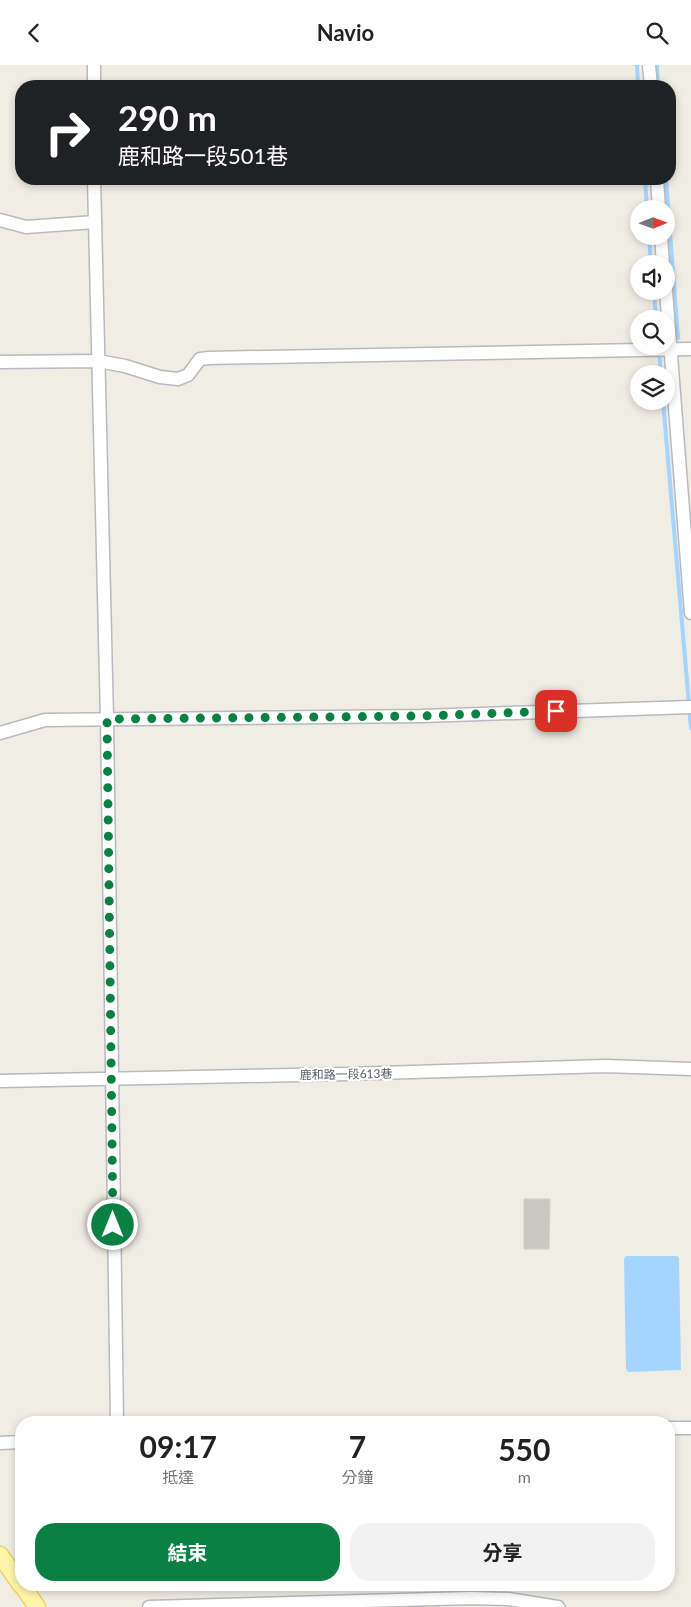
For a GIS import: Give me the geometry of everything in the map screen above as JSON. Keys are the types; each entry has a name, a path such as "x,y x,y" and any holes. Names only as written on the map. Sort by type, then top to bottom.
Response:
{"main road":[{"path":"0,1555 15,1576"},
{"path":"25,1591 37,1607"}],"street":[{"path":"94,65 94,80"},
{"path":"649,65 650,80"},
{"path":"94,185 107,719 116,1416"},
{"path":"657,185 658,200"},
{"path":"0,220 26,227 94,222"},
{"path":"675,349 691,349"},
{"path":"0,362 98,361 125,366 160,377 178,379 188,375 200,359 209,357 630,350"},
{"path":"671,355 691,613"},
{"path":"0,733 45,720 422,716 691,707"},
{"name":"鹿和路一段613巷","path":"0,1081 606,1066 691,1069"},
{"path":"675,1428 691,1427"},
{"path":"0,1443 15,1443"},
{"path":"150,1607 472,1598 508,1599 558,1607"}],"water":[{"path":"626,1256 677,1256 679,1258 681,1370 628,1372 626,1369 624,1259"}],"building":[{"path":"524,1199 550,1199 549,1249 524,1249"}],"waterway":[{"path":"637,65 638,80"},
{"path":"657,65 658,80"},
{"path":"645,185 646,200"},
{"path":"666,185 678,338"},
{"path":"650,245 650,255"},
{"path":"655,300 655,310"},
{"path":"659,355 660,365"},
{"path":"664,410 691,728"}],"route":[{"path":"113,1225 107,719 422,716 556,711"}]}
